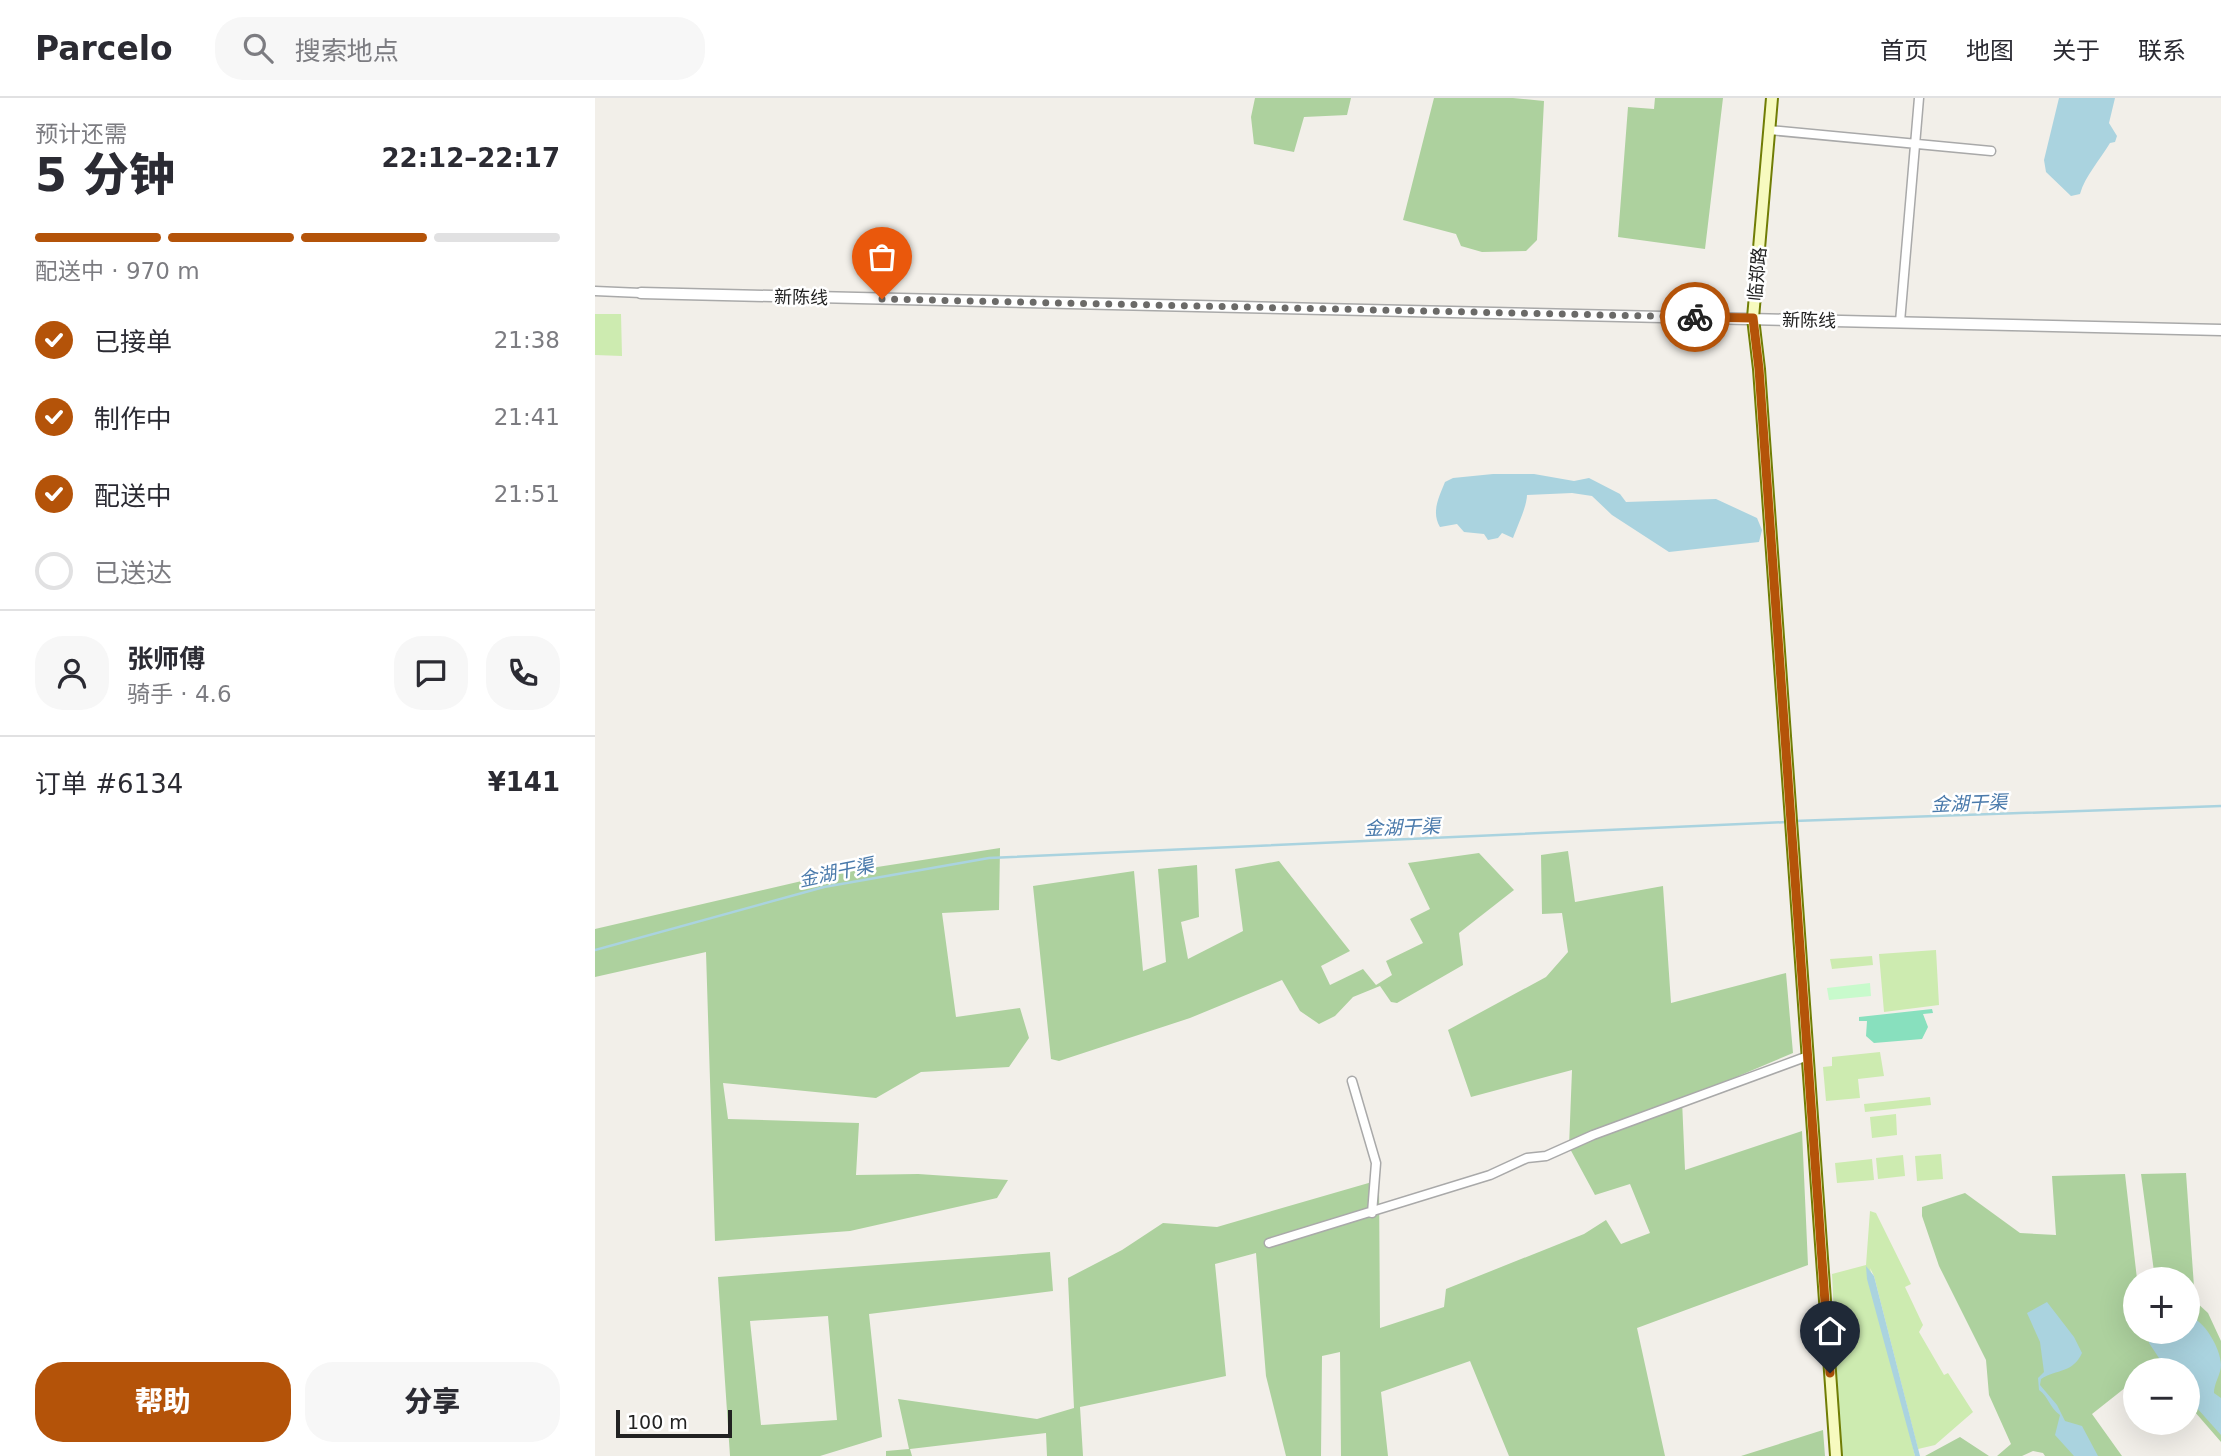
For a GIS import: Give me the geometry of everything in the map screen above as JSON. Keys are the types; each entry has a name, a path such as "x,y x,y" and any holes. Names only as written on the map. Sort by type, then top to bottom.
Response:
{"main road":[{"name":"临郑路","path":"1772,98 1753,318 1836,1456"}],"street":[{"path":"1900,322 1919,98"},
{"path":"1769,130 1991,151"},
{"path":"595,291 641,293"},
{"name":"新陈线","path":"641,293 2221,330"},
{"path":"1269,1243 1490,1175 1527,1158 1546,1156 1808,1056"},
{"path":"1352,1082 1376,1163 1372,1213"}],"green space":[{"path":"1255,98 1351,98 1347,115 1304,117 1294,152 1254,144 1251,117"},
{"path":"1434,98 1513,98 1544,101 1537,240 1526,251 1482,252 1461,246 1456,234 1403,220"},
{"path":"1655,98 1723,98 1705,249 1618,237 1628,107 1654,109"},
{"path":"595,314 621,314 622,356 595,355"},
{"path":"1000,848 999,910 942,913 956,1017 1020,1008 1029,1038 1009,1067 921,1072 876,1098 723,1083 728,1119 859,1123 856,1175 918,1174 1008,1180 997,1198 850,1231 715,1241 706,952 595,977 595,929 832,874"},
{"path":"1568,851 1575,902 1663,886 1671,1003 1786,973 1793,1053 1682,1100 1685,1170 1802,1131 1808,1265 1637,1328 1665,1456 1509,1456 1470,1361 1381,1392 1388,1456 1341,1456 1340,1352 1322,1356 1321,1456 1286,1456 1266,1376 1256,1253 1215,1264 1226,1376 1080,1407 1083,1456 1047,1456 1046,1433 910,1449 912,1456 886,1456 886,1451 909,1449 898,1399 1037,1419 1074,1408 1068,1278 1122,1250 1163,1223 1217,1227 1379,1180 1380,1328 1444,1307 1446,1289 1584,1234 1606,1220 1621,1244 1650,1233 1630,1184 1595,1195 1569,1147 1572,1070 1471,1097 1448,1030 1546,977 1568,952 1562,913 1542,914 1541,855"},
{"path":"1479,853 1514,890 1459,933 1463,965 1397,1003 1391,1002 1380,986 1353,997 1335,1016 1319,1024 1300,1011 1282,980 1190,1018 1059,1061 1051,1059 1033,886 1134,871 1143,971 1166,962 1158,869 1197,865 1199,917 1181,922 1188,959 1243,931 1235,869 1279,861 1350,951 1321,966 1330,985 1363,969 1376,985 1392,975 1386,961 1423,943 1410,919 1430,909 1408,863"},
{"path":"1936,950 1939,1005 1884,1012 1879,954"},
{"path":"1872,956 1873,965 1832,969 1830,959"},
{"path":"1870,983 1871,996 1829,1000 1827,988"},
{"path":"1932,1009 1933,1013 1923,1014 1928,1027 1922,1039 1874,1043 1866,1036 1867,1021 1859,1021 1859,1017"},
{"path":"1880,1052 1884,1076 1858,1079 1860,1098 1826,1101 1823,1067 1832,1066 1832,1057"},
{"path":"1930,1097 1931,1105 1865,1112 1864,1104"},
{"path":"1896,1114 1897,1135 1872,1138 1870,1117"},
{"path":"1941,1154 1943,1179 1917,1181 1915,1156"},
{"path":"1903,1155 1905,1176 1878,1179 1876,1158"},
{"path":"1872,1159 1874,1180 1837,1183 1835,1163"},
{"path":"2186,1173 2193,1267 2153,1267 2141,1174"},
{"path":"2125,1174 2136,1267 2123,1267 2123,1344 2200,1344 2200,1306 2208,1313 2221,1341 2221,1442 2200,1418 2200,1358 2123,1358 2123,1389 2092,1414 2122,1456 2045,1456 2033,1451 2022,1456 1997,1456 2011,1444 1989,1395 1986,1360 1939,1266 1922,1216 1922,1207 1965,1193 2020,1233 2056,1235 2052,1176"},
{"path":"1870,1211 1876,1213 1911,1284 1905,1287 1923,1325 1919,1332 1944,1375 1948,1373 1973,1412 1935,1445 1918,1449 1870,1268 1915,1456 1841,1456 1832,1274 1866,1265"},
{"path":"1050,1252 1053,1291 869,1314 882,1437 820,1456 730,1456 718,1277","holes":["828,1316 837,1420 761,1425 750,1321"]},
{"path":"1823,1430 1825,1456 1741,1456"},
{"path":"1960,1437 1989,1456 1925,1456"}],"water":[{"path":"2059,98 2115,98 2109,123 2117,136 2115,142 2110,143 2089,174 2080,194 2071,196 2046,172 2044,160"},
{"path":"1534,474 1574,481 1589,478 1620,494 1626,502 1716,499 1757,518 1762,530 1759,542 1669,552 1612,515 1592,496 1572,493 1527,495 1524,511 1513,538 1502,533 1498,538 1488,540 1484,534 1464,532 1457,524 1440,527 1436,510 1445,482 1453,478"},
{"path":"1866,1266 1874,1276 1920,1456 1915,1456 1867,1279"},
{"path":"2047,1302 2074,1337 2082,1353 2074,1364 2041,1379 2040,1385 2057,1405 2065,1421 2082,1426 2098,1456 2074,1456 2055,1435 2060,1415 2039,1390 2038,1378 2044,1372 2040,1342 2027,1313"},
{"path":"2200,1323 2205,1329 2215,1343 2220,1358 2221,1368 2214,1393 2221,1398 2221,1435 2200,1411 2200,1358 2159,1358 2150,1344 2200,1344"}],"waterway":[{"name":"金湖干渠","path":"1794,821 2221,806"},
{"name":"金湖干渠","path":"595,950 824,887 989,858 1787,822"}],"way so far":[{"path":"882,299 1695,317"}],"route":[{"path":"1695,317 1753,318 1759,369 1830,1373"}]}
